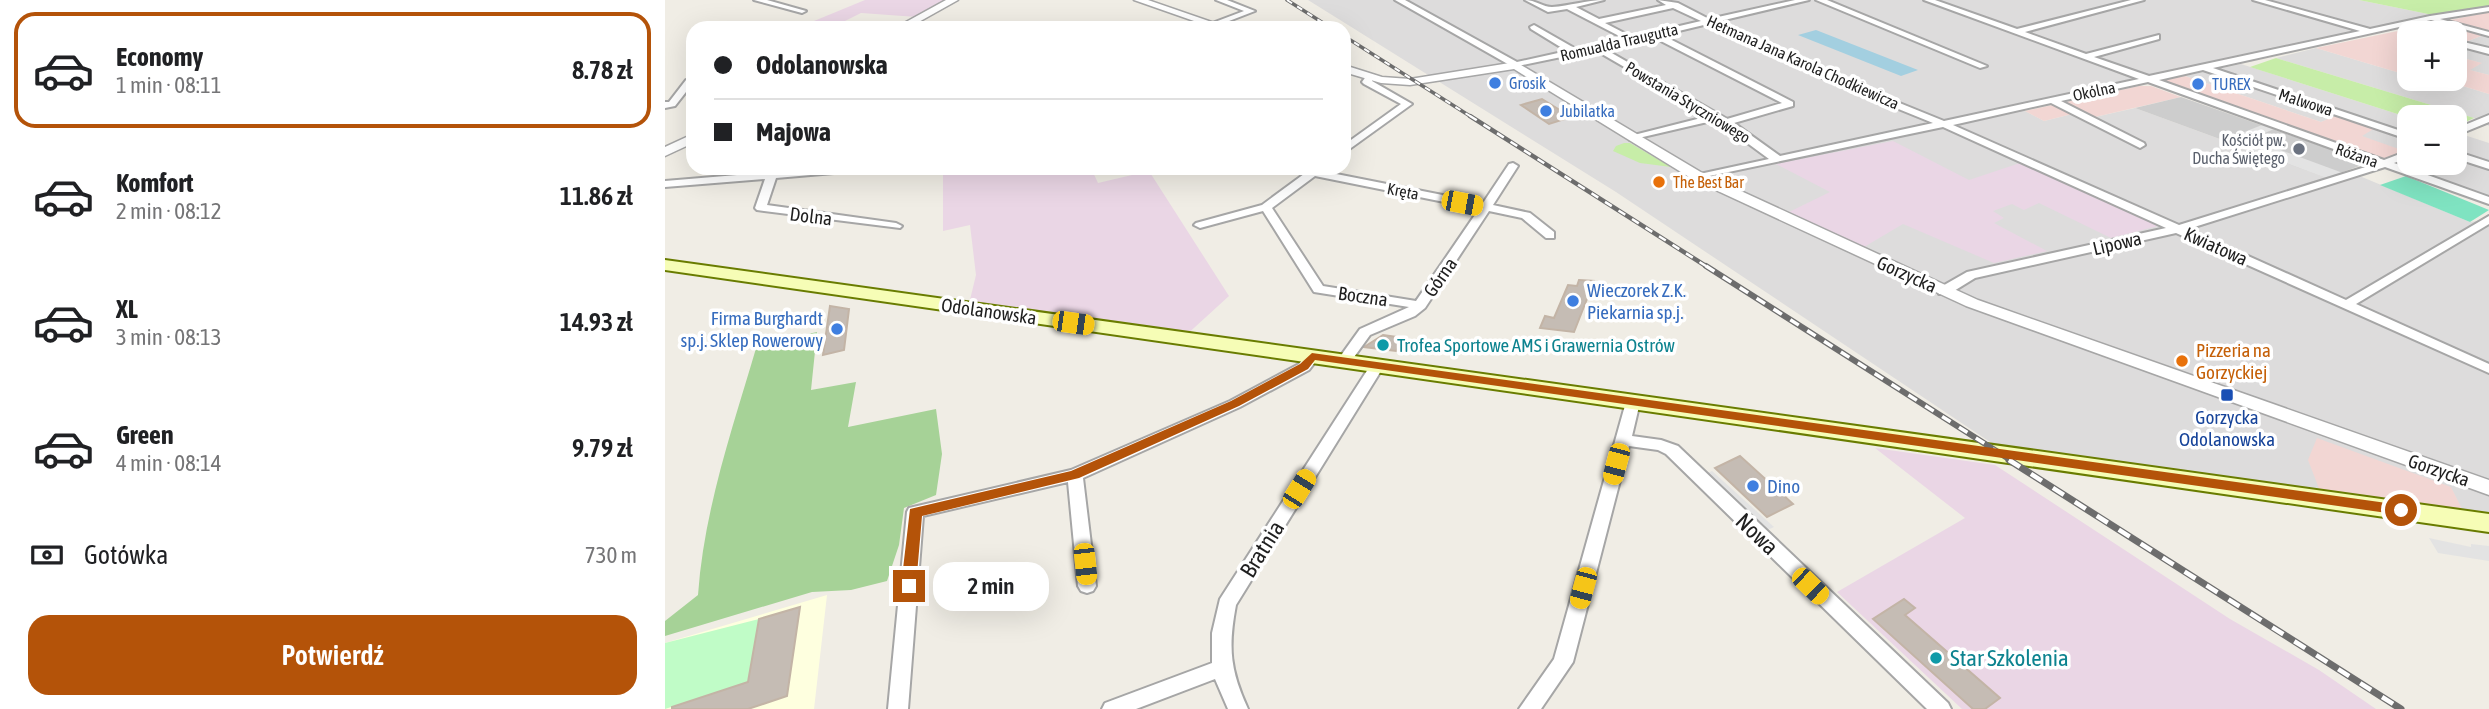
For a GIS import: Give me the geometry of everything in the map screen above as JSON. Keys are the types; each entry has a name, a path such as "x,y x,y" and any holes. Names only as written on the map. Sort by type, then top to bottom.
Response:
{"main road":[{"name":"Odolanowska","path":"665,265 2489,523"}],"street":[{"path":"758,0 803,11"},
{"path":"913,21 953,0"},
{"path":"1139,0 1197,21"},
{"path":"1220,0 1251,11 1228,21"},
{"path":"1401,1 1412,0"},
{"path":"1517,0 1524,4 1531,1 1548,9 1600,0"},
{"name":"Hetmana Jana Karola Chodkiewicza","path":"1662,0 1825,76 1944,124"},
{"name":"Romualda Traugutta","path":"1515,65 1805,0"},
{"path":"1820,0 1870,19 1895,33 1983,66"},
{"name":"Różana","path":"1928,0 2489,201"},
{"path":"2015,32 2140,0"},
{"path":"2257,0 2370,32"},
{"path":"1401,1 1515,65"},
{"path":"1597,22 1675,5"},
{"path":"1568,6 1630,40"},
{"name":"Okólna","path":"1699,177 2430,18 2489,9"},
{"path":"2430,18 2489,34"},
{"path":"1534,27 1575,52"},
{"path":"1634,138 1790,104 1654,34"},
{"path":"2084,57 2156,37"},
{"path":"2467,45 2489,51"},
{"name":"Powstania Styczniowego","path":"1596,47 1722,119 1778,160"},
{"path":"1351,70 1370,77 1416,82 1515,65"},
{"name":"Gorzycka","path":"1515,65 1699,177 1944,291 2003,316 2489,488"},
{"name":"Malwowa","path":"2202,67 2397,132"},
{"path":"1351,145 1407,104 1367,82 1370,77"},
{"path":"665,105 672,104 686,86"},
{"path":"2052,100 2140,145"},
{"path":"2467,129 2486,122"},
{"name":"Kwiatowa","path":"1944,124 2489,369"},
{"path":"665,152 686,142"},
{"name":"Lipowa","path":"1944,291 1971,275 2178,229 2397,158"},
{"path":"2467,158 2489,166"},
{"name":"Górna","path":"1343,361 1365,332 1410,313 1420,305 1513,166"},
{"path":"665,184 782,175"},
{"path":"1200,225 1266,207 1308,175"},
{"name":"Kręta","path":"1338,175 1526,215 1550,235"},
{"name":"Dolna","path":"771,176 761,208 895,226"},
{"name":"Boczna","path":"1266,207 1319,289 1420,305"},
{"path":"2346,304 2489,219"},
{"path":"898,709 915,512 1075,475 1235,404 1304,367 1312,356"},
{"name":"Bratnia","path":"1238,709 1220,669 1220,642 1227,604 1377,366"},
{"path":"1529,709 1563,662 1633,402"},
{"name":"Nowa","path":"1623,440 1661,445 1672,450 1757,536 1941,709"},
{"path":"1075,475 1087,586"},
{"path":"1112,709 1220,669"}],"shaded area":[{"path":"865,0 949,0 917,17 861,13 845,21 814,21"},
{"path":"1308,0 2359,0 2433,15 2014,105 2044,121 2076,113 2095,117 2135,108 2326,178 2362,177 2470,222 2489,219 2489,514 1996,446 1616,192 1351,27 1351,21 1342,21"},
{"path":"2489,12 2489,33 2467,41 2467,21 2446,21"},
{"path":"2397,31 2397,72 2316,48"},
{"path":"2489,33 2489,75 2469,70 2481,63 2467,59 2467,41"},
{"path":"2316,48 2397,72 2397,91 2467,91 2467,87 2489,94 2489,126 2467,116 2467,105 2431,105 2276,58"},
{"path":"2467,59 2482,63 2470,70 2489,75 2489,94 2467,87"},
{"path":"2241,64 2397,114 2397,164 2390,162 2361,135 2374,128 2338,116 2321,122 2185,76"},
{"path":"2185,76 2321,122 2338,115 2375,128 2362,136 2397,148 2397,159 2390,162 2164,84 2166,79"},
{"path":"2139,86 2151,86 2181,97 2095,117 2076,113 2044,121 2025,111"},
{"path":"2181,97 2361,160 2365,164 2326,178 2135,108"},
{"path":"2262,125 2274,129 2251,139 2343,173 2326,178 2224,140"},
{"path":"2467,136 2489,143 2489,197 2427,175 2467,175"},
{"path":"1893,141 1969,180 2020,163 2158,226 2111,238 2039,203 2024,210 2012,204 1993,211 2004,218 1994,223 2047,251 1994,263 1903,224 1864,247 1789,212 1830,192 1776,164"},
{"path":"943,175 1094,175 1098,183 1132,175 1152,175 1229,296 1183,338 968,308 976,275 970,225 943,231"},
{"path":"2317,438 2451,487 2463,511 2320,491 2308,460"},
{"path":"1875,448 1995,465 2230,619 2319,670 2376,709 1962,709 1837,592 1965,518"},
{"path":"1712,471 1774,527 1757,535 1699,477"},
{"path":"2429,538 2471,547 2471,544 2489,546 2489,561 2438,553"},
{"path":"827,595 814,709 665,709 665,643"}],"green space":[{"path":"2359,0 2489,0 2489,6 2433,15"},
{"path":"2276,58 2431,105 2397,105 2397,114 2250,67"},
{"path":"1630,143 1671,167 1640,163 1613,151 1616,146"},
{"path":"2406,176 2489,210 2470,222 2380,185"},
{"path":"817,332 811,390 856,382 848,427 936,409 942,454 936,495 904,508 899,545 887,581 851,590 812,592 665,636 665,621 698,595 713,500 757,345"},
{"path":"759,619 748,682 665,709 665,643"}],"water":[{"path":"1816,30 1918,70 1901,76 1798,35"}],"building":[{"name":"Jubilatka","path":"1542,99 1571,117 1549,124 1521,105"},
{"name":"Wieczorek Z.K. Piekarnia sp.j.","path":"1579,280 1594,281 1574,332 1540,328 1545,316 1554,318 1568,285 1577,286"},
{"name":"Firma Burghardt sp.j. Sklep Rowerowy","path":"830,306 849,309 844,350 823,355"},
{"name":"Trofea Sportowe AMS i Grawernia Ostrów","path":"1383,335 1404,338 1396,351 1364,347"},
{"name":"Dino","path":"1740,456 1793,504 1767,517 1715,468"},
{"name":"Star Szkolenia","path":"1904,599 1915,608 1905,615 2000,698 1985,709 1973,709 1873,619"},
{"path":"800,607 787,696 748,709 672,709 748,682 759,619"}],"railway":[{"path":"1287,0 1320,21"},
{"path":"1351,40 1473,118"},
{"path":"1470,116 1709,268"},
{"path":"1706,266 2012,461"},
{"path":"2009,460 2401,709"}],"place":[{"name":"Grosik","path":"1495,83"},
{"name":"TUREX","path":"2198,84"},
{"name":"Jubilatka","path":"1546,111"},
{"name":"Kościół pw. Ducha Świętego","path":"2299,149"},
{"name":"The Best Bar","path":"1659,182"},
{"name":"Wieczorek Z.K. Piekarnia sp.j.","path":"1573,301"},
{"name":"Firma Burghardt sp.j. Sklep Rowerowy","path":"837,329"},
{"name":"Trofea Sportowe AMS i Grawernia Ostrów","path":"1383,345"},
{"name":"Pizzeria na Gorzyckiej","path":"2182,361"},
{"name":"Gorzycka Odolanowska","path":"2227,395"},
{"name":"Dino","path":"1753,486"},
{"name":"Star Szkolenia","path":"1936,658"}],"route":[{"path":"909,586 915,512 1075,475 1235,404 1304,367 1312,356 2401,510"}]}
